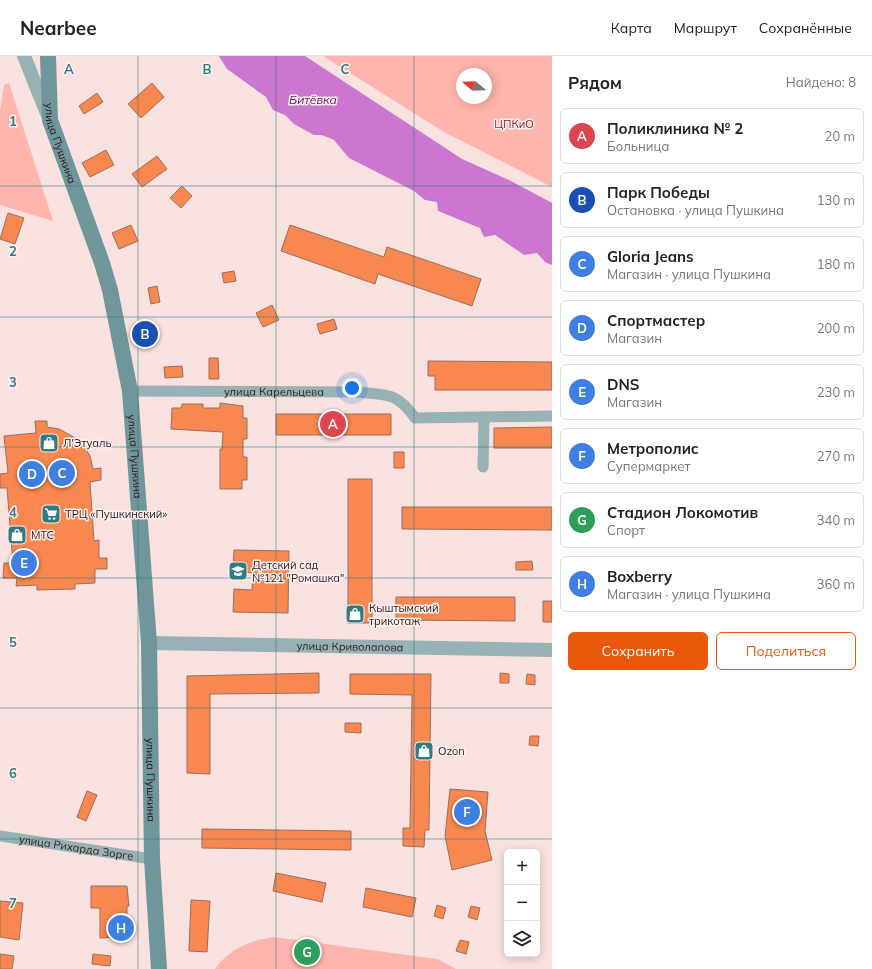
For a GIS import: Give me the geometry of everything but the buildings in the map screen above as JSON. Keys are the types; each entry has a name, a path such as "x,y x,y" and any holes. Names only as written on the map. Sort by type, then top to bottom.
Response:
{"main road":[{"path":"48,56 50,120"},
{"name":"улица Пушкина","path":"50,120 102,263 110,290 130,390 149,644 152,859 159,969"}],"street":[{"name":"улица Пушкина","path":"24,56 50,120"},
{"name":"улица Карельцева","path":"130,390 357,392 390,395 406,404 415,418 552,416"},
{"path":"483,467 484,417"},
{"name":"улица Криволапова","path":"149,644 552,650"},
{"name":"улица Рихарда Зорге","path":"0,836 152,859"}],"green space":[{"name":"ЦПКиО","path":"323,56 552,56 552,187 444,132"},
{"path":"9,83 53,221 0,205 0,111 4,85"},
{"path":"274,937 437,959 456,969 215,969 233,951 248,943"}],"water":[{"name":"Битёвка","path":"219,56 305,56 462,159 511,181 552,203 552,265 545,262 537,253 524,255 495,235 484,237 480,228 438,211 437,202 425,200 414,191 349,158 334,140 322,135 314,135 294,124 285,115 273,110 266,97 227,69"}],"place":[{"name":"Парк Победы","path":"145,334"},
{"name":"Поликлиника № 2","path":"333,424"},
{"name":"Л'Этуаль","path":"49,443"},
{"name":"Gloria Jeans","path":"62,473"},
{"name":"Спортмастер","path":"32,474"},
{"name":"ТРЦ «Пушкинский»","path":"51,514"},
{"name":"МТС","path":"17,535"},
{"name":"DNS","path":"24,563"},
{"name":"Детский сад №121 \"Ромашка\"","path":"238,571"},
{"name":"Кыштымский трикотаж","path":"355,614"},
{"name":"Ozon","path":"424,751"},
{"name":"Метрополис","path":"467,812"},
{"name":"Boxberry","path":"121,928"},
{"name":"Стадион Локомотив","path":"307,952"}]}
